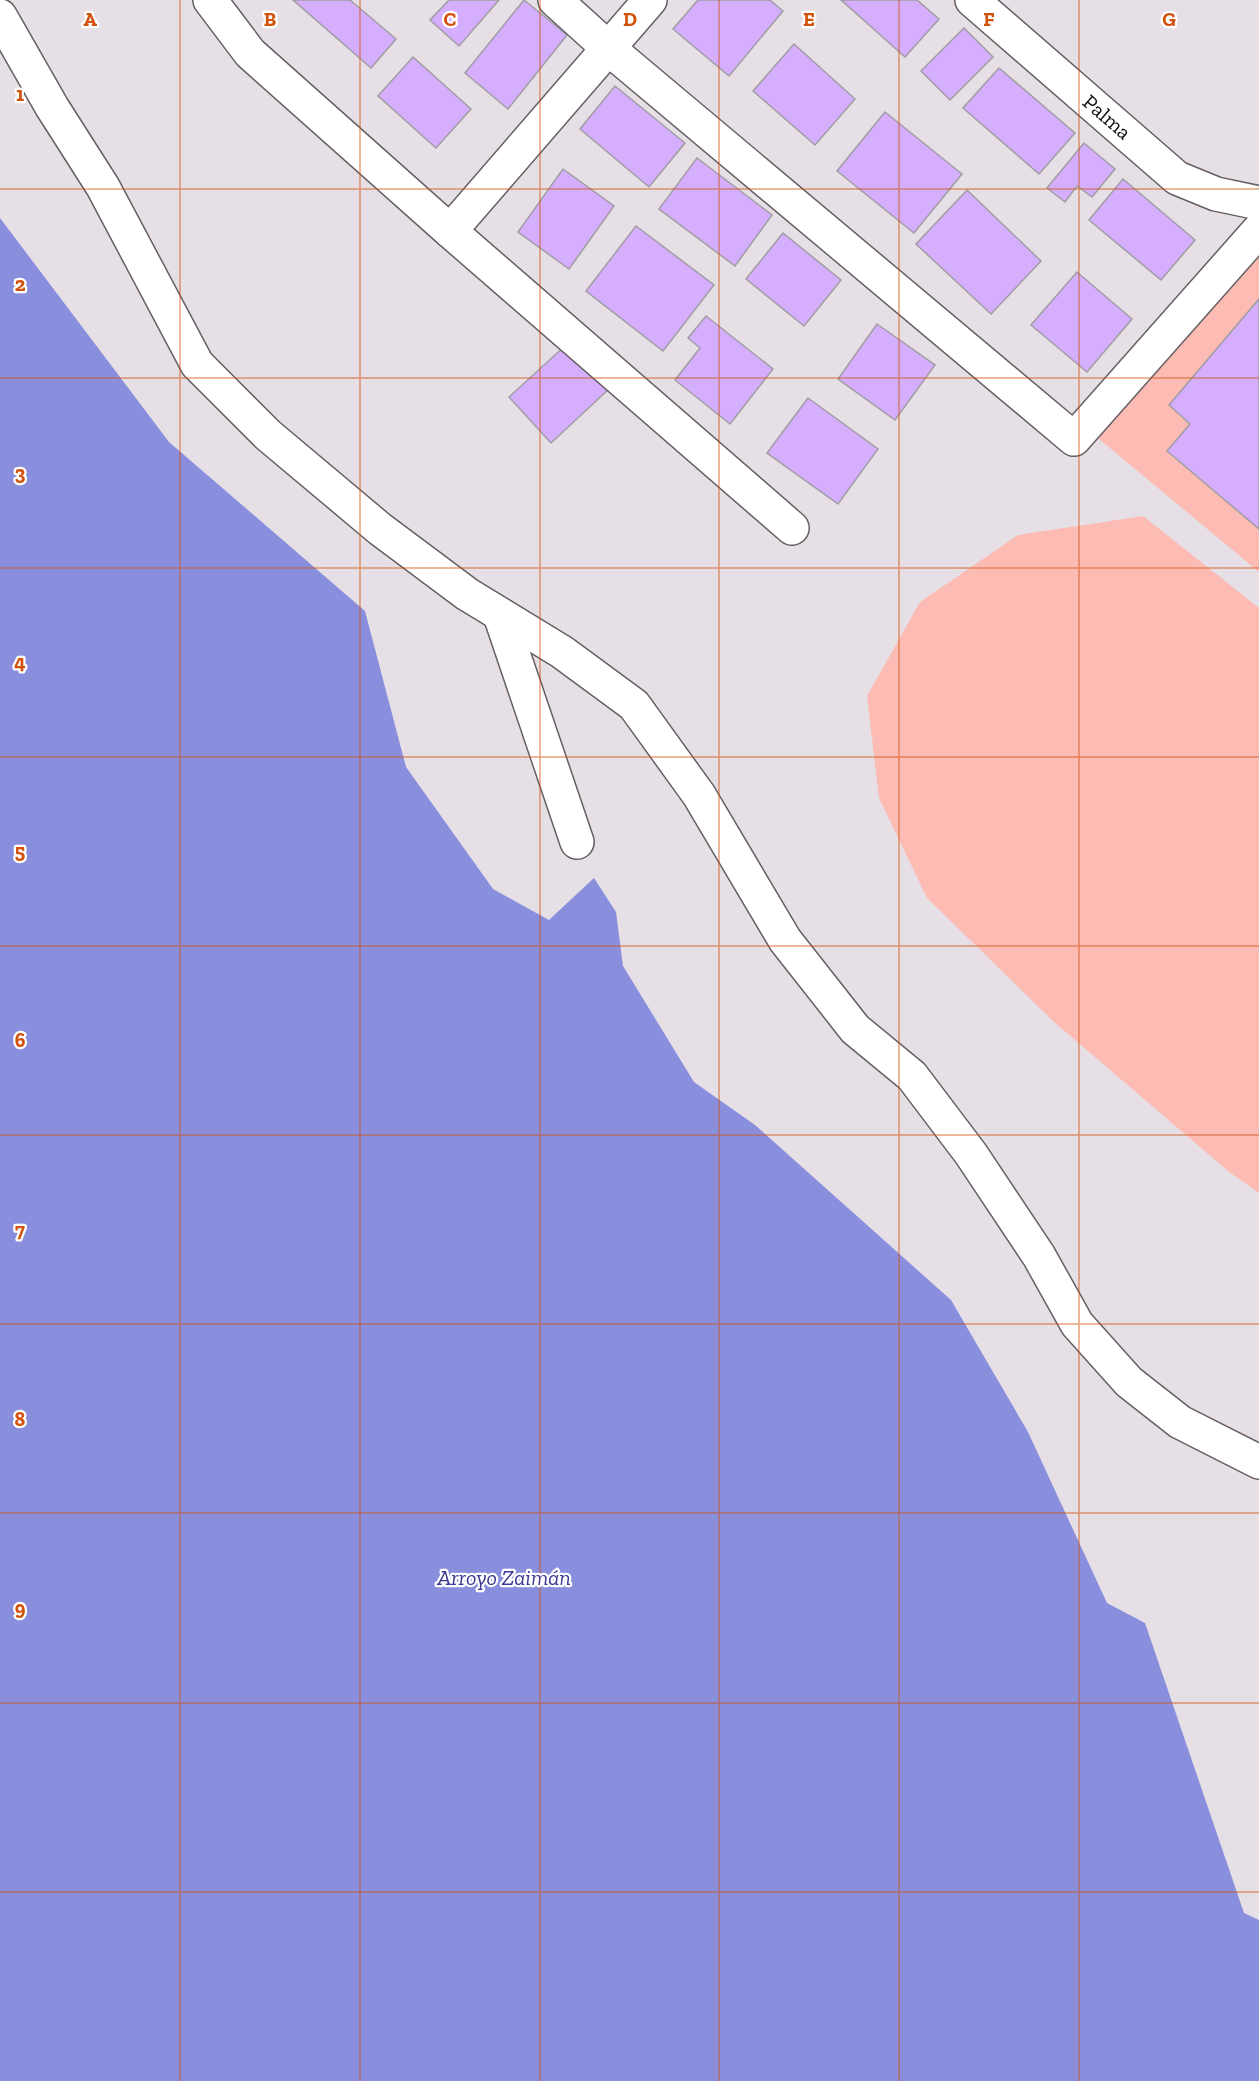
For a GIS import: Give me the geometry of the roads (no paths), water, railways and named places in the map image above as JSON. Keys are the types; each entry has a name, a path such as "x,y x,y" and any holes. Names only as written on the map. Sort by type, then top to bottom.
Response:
{"street":[{"path":"210,0 250,53 450,231 792,528"},
{"path":"555,0 608,48 1074,439 1259,230"},
{"path":"450,231 650,0"},
{"name":"Palma","path":"972,0 1176,178 1216,194 1259,203"},
{"path":"0,16 52,107 103,187 197,364 268,435 363,515 467,594 562,652 634,705 699,795 785,940 855,1029 912,1076 971,1154 1039,1256 1077,1324 1129,1382 1180,1422 1259,1462"},
{"path":"500,615 577,842"}],"water":[{"name":"Arroyo Zaimán","path":"0,218 169,442 365,611 406,767 493,889 549,920 594,878 616,912 623,966 694,1082 755,1125 951,1300 1028,1432 1107,1603 1145,1623 1244,1913 1259,1920 1259,2081 0,2081"}]}
